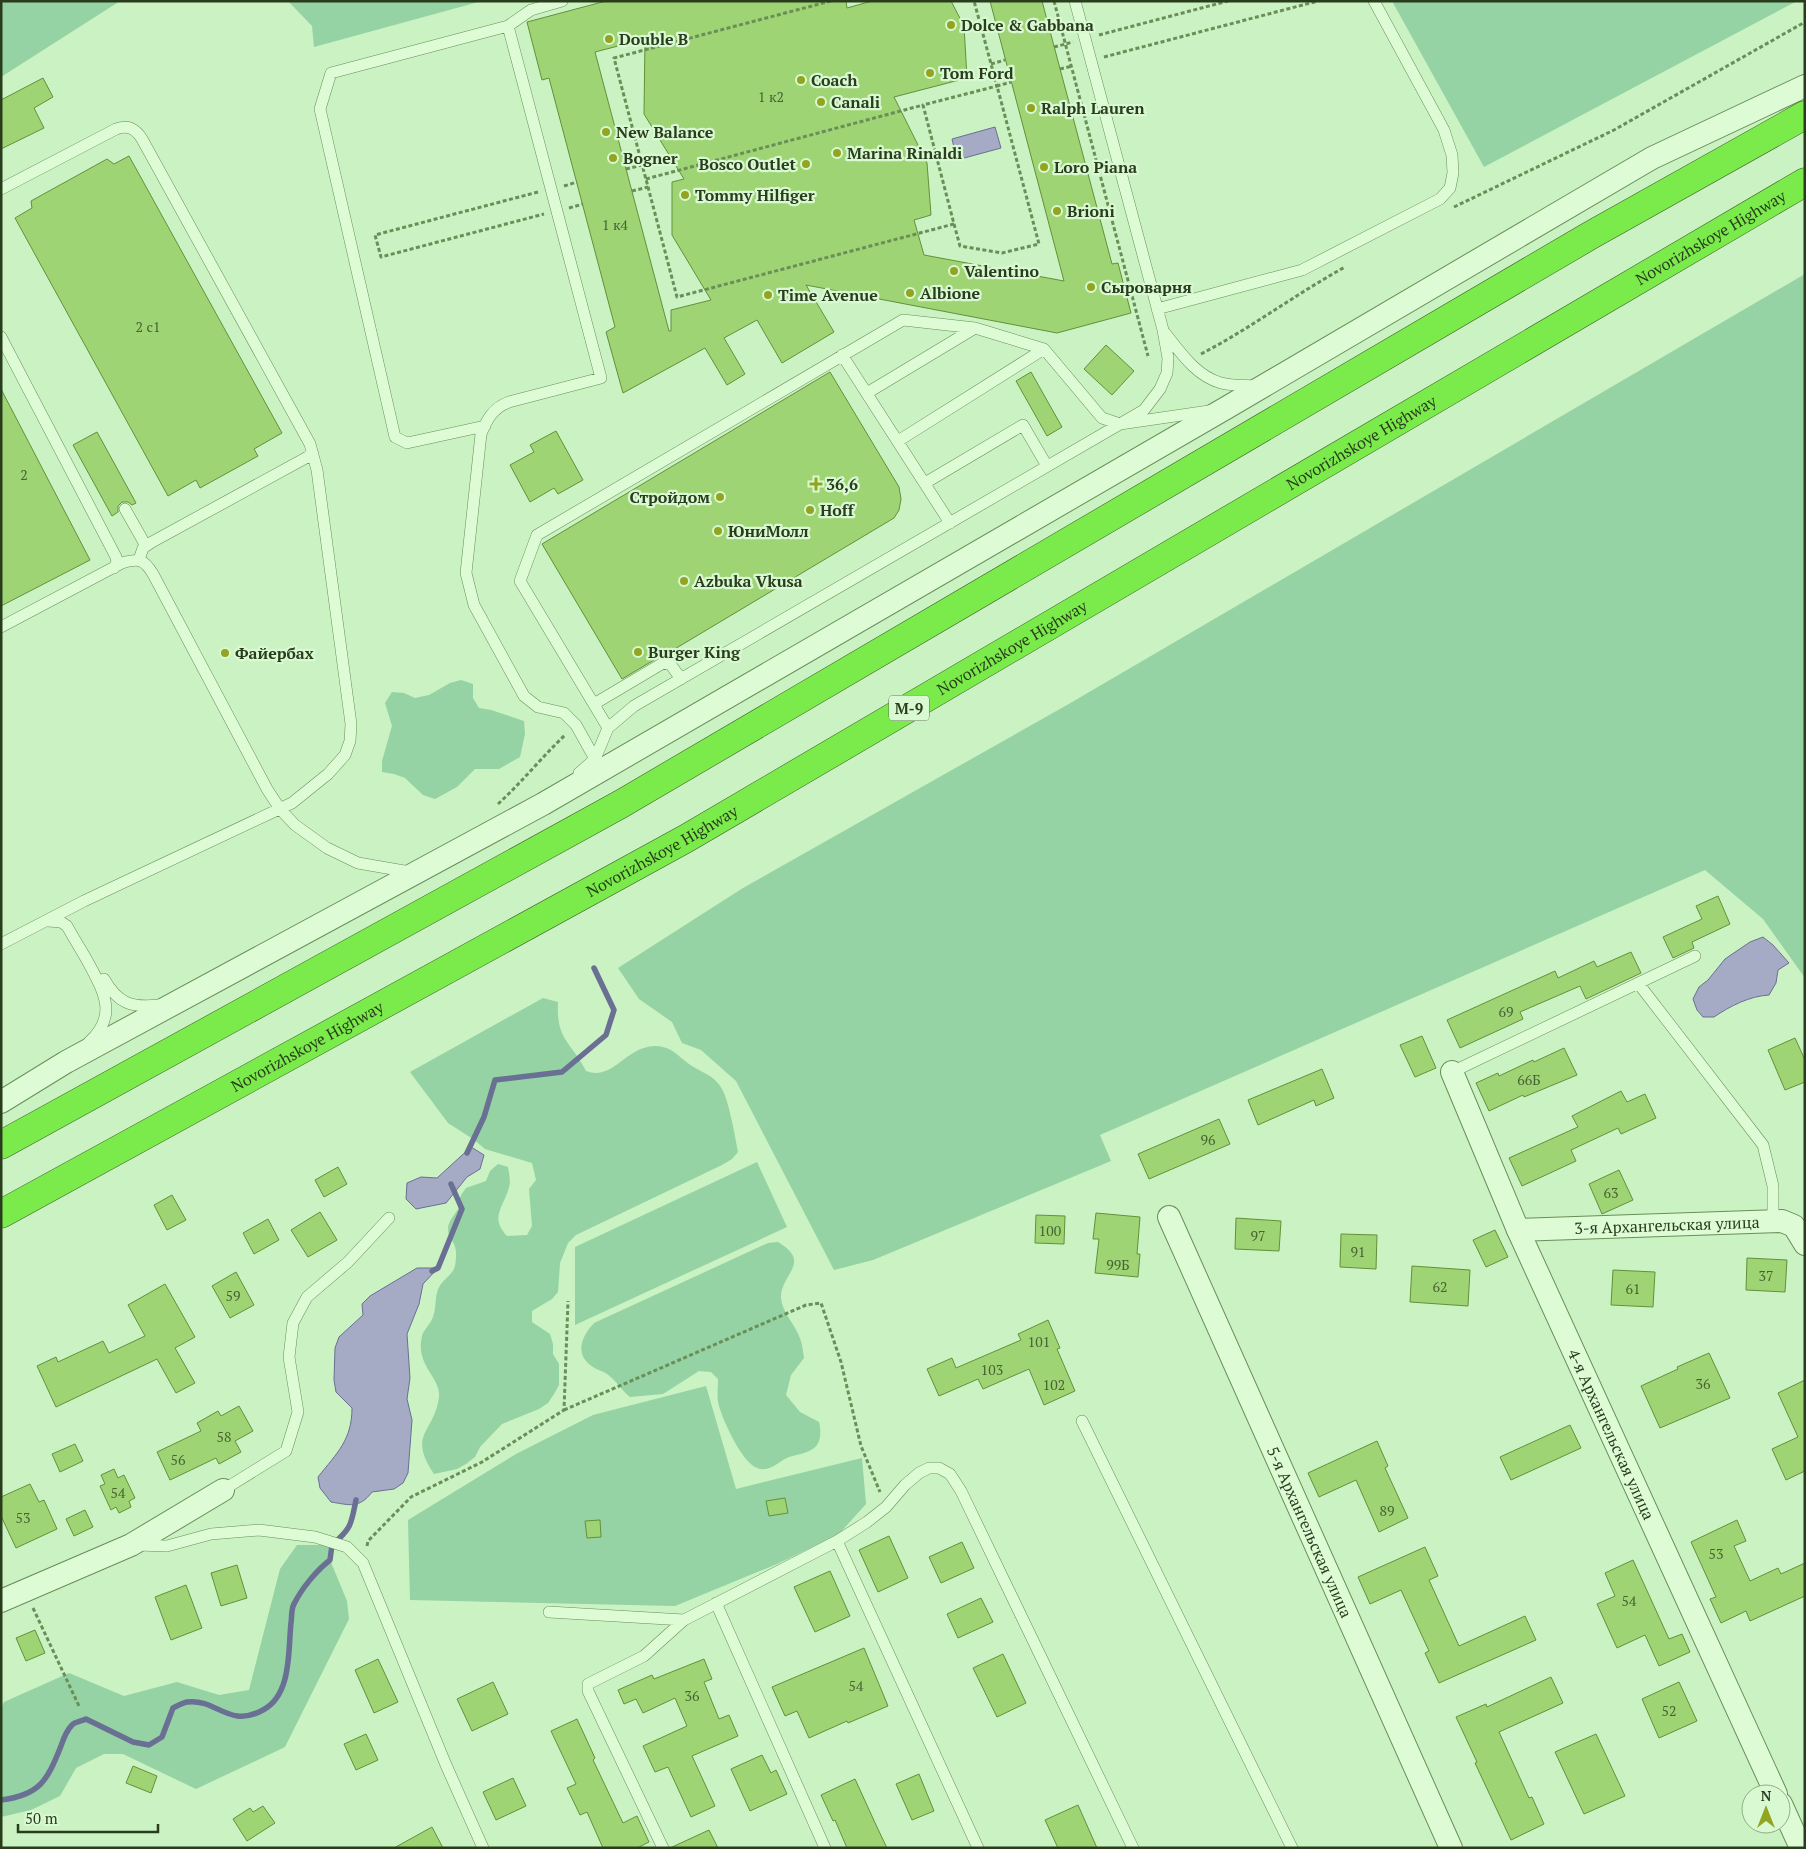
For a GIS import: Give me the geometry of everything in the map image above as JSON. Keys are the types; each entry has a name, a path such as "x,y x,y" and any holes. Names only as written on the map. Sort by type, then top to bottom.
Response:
{"highway":[{"path":"1,1145 621,804 1591,235 1805,115"},
{"name":"Novorizhskoye Highway","path":"1,1214 688,838 1805,182"}],"street":[{"path":"1,1102 66,1062 543,804 1264,386 1652,158 1805,86"},
{"name":"4-я Архангельская улица","path":"1452,1072 1518,1230 1771,1784"},
{"name":"5-я Архангельская улица","path":"1169,1218 1451,1848"},
{"name":"3-я Архангельская улица","path":"1518,1230 1782,1221 1794,1226 1805,1244"},
{"path":"1,1601 132,1545 223,1490"},
{"path":"1791,1826 1801,1848"}],"lane":[{"path":"485,426 408,443 395,436 320,109 331,73 508,26 531,10 562,1"},
{"path":"543,804 595,759 608,728 634,706 1144,410 1160,389 1167,373 1168,358 1162,330 1074,1"},
{"path":"1157,309 1302,270 1440,199 1450,188 1453,173 1452,155 1444,130 1374,1"},
{"path":"508,26 601,378 501,405 488,416 482,434 466,572 474,605 524,696 538,707 564,713 576,725 595,759"},
{"path":"1,189 116,129 129,127 142,139 287,400 306,435 313,454 349,704 351,733 345,755 328,774 280,810 84,901 1,944"},
{"path":"608,728 520,581 537,535 903,320 975,328 1044,349 1102,418 1120,424 1226,408"},
{"path":"868,393 975,328"},
{"path":"1162,330 1187,362 1220,382 1264,386"},
{"path":"1,337 116,557 117,562 114,568"},
{"path":"898,441 1044,349"},
{"path":"842,355 950,523"},
{"path":"925,483 1023,425 1047,466"},
{"path":"139,560 140,554 146,546 313,454"},
{"path":"125,509 146,546"},
{"path":"1,627 114,568 134,560 139,560 153,574 280,810 295,825 327,848 358,863 417,873"},
{"path":"594,704 663,663 671,665 681,679"},
{"path":"84,901 73,914 72,924 114,994 126,1003 136,1006 178,1002"},
{"path":"46,921 57,922 67,926 103,990 105,997 104,1016 98,1032 66,1062"},
{"path":"1452,1072 1696,956"},
{"path":"1638,983 1763,1145 1773,1186 1773,1222"},
{"path":"223,1490 286,1451 298,1412 288,1357 293,1323 307,1297 348,1262 389,1218"},
{"path":"1082,1420 1292,1848"},
{"path":"663,1848 588,1691 588,1684 644,1656 684,1620 837,1541 886,1507 905,1485 919,1473 929,1468 939,1468 950,1474 961,1491 1134,1848"},
{"path":"132,1545 168,1546 211,1534 259,1530 315,1537 347,1547 363,1563 446,1765 483,1848"},
{"path":"837,1541 978,1848"},
{"path":"716,1603 825,1848"},
{"path":"550,1612 684,1620"}],"path":[{"path":"832,1 614,58 677,296 954,224"},
{"path":"923,105 960,246 1002,253 1038,244 974,1"},
{"path":"1054,1 1148,356"},
{"path":"1054,47 1228,1"},
{"path":"1060,69 1318,1"},
{"path":"1446,212 1614,130 1805,22"},
{"path":"991,64 1005,60"},
{"path":"646,178 1011,82"},
{"path":"626,169 642,165"},
{"path":"577,182 376,235 379,250 381,257 583,204"},
{"path":"632,191 648,187"},
{"path":"1187,362 1229,339 1316,282 1351,264"},
{"path":"496,805 576,725"},
{"path":"564,1410 568,1301"},
{"path":"363,1563 368,1541 411,1497 482,1462 564,1410 806,1305 821,1304 841,1362 861,1446 886,1507"},
{"path":"25,1591 79,1706"}],"green space":[{"path":"1,1 120,1 1,77"},
{"path":"288,1 482,1 314,47 312,26"},
{"path":"1392,1 1797,1 1484,167"},
{"path":"1805,274 1805,978 1763,919 1705,870 1100,1135 1111,1161 873,1260 834,1270 736,1081 701,1050 682,1043 672,1022 639,999 618,968 743,888 1067,705"},
{"path":"461,680 473,684 473,698 479,708 524,721 525,734 520,757 499,769 475,769 457,787 435,799 423,795 405,778 382,772 382,761 392,726 385,703 392,692 404,693 415,698 429,695 450,683"},
{"path":"543,998 558,1002 559,1025 562,1033 586,1071 602,1072 636,1051 658,1046 671,1050 688,1064 712,1078 725,1094 738,1152 732,1159 722,1165 576,1235 568,1243 560,1263 558,1292 552,1299 532,1311 532,1322 550,1334 553,1354 559,1364 559,1385 554,1394 548,1403 539,1409 502,1424 480,1447 475,1457 466,1464 457,1469 434,1474 426,1460 422,1441 436,1409 439,1390 425,1363 421,1346 423,1334 433,1317 436,1295 439,1288 455,1267 456,1252 449,1234 449,1223 458,1209 459,1199 466,1188 486,1181 490,1171 498,1164 508,1167 510,1180 507,1194 499,1212 499,1223 507,1236 527,1235 532,1226 529,1189 536,1180 532,1163 485,1149 448,1123 410,1072"},
{"path":"757,1162 787,1227 575,1325 575,1247"},
{"path":"778,1242 788,1249 793,1256 794,1263 782,1290 781,1298 784,1308 800,1338 804,1358 791,1375 786,1395 800,1412 819,1422 820,1434 817,1445 811,1450 789,1457 770,1468 762,1469 757,1468 745,1458 733,1439 718,1402 718,1379 711,1372 699,1371 663,1394 630,1397 610,1376 587,1362 583,1357 582,1346 589,1328 594,1323 768,1243"},
{"path":"706,1386 736,1489 862,1458 866,1504 839,1534 777,1564 675,1606 410,1600 408,1520 516,1454 593,1415"},
{"path":"297,1545 332,1545 330,1560 347,1601 349,1619 285,1747 196,1789 123,1754 104,1754 76,1768 60,1796 31,1810 1,1817 1,1709 4,1702 69,1673 124,1696 177,1682 219,1695 249,1690 280,1569"}],"water":[{"path":"995,127 1001,148 957,160 952,139"},
{"path":"1763,937 1789,963 1778,970 1776,983 1769,995 1740,1002 1714,1017 1703,1017 1697,1010 1693,999 1699,987 1708,980 1725,959 1750,942"},
{"path":"471,1147 484,1155 480,1169 467,1177 446,1203 416,1209 406,1199 407,1183 421,1177 437,1178"},
{"path":"417,1268 438,1268 423,1284 419,1304 407,1334 410,1378 407,1399 412,1420 408,1473 403,1483 394,1489 372,1492 363,1501 354,1505 331,1502 320,1488 318,1477 346,1438 352,1408 336,1392 334,1380 335,1348 339,1337 363,1315 362,1304 370,1296"}],"building":[{"path":"606,1 846,1 847,8 872,1 951,1 964,26 967,78 894,97 927,163 931,215 914,220 924,255 1064,281 990,1 1042,1 1112,264 1118,263 1131,313 1057,333 806,285 834,332 782,363 757,320 724,338 745,374 727,385 705,348 623,393 606,332 615,327 549,78 542,80 527,22","holes":["645,39 644,114 684,179 672,182 672,235 711,300 671,310 671,331 669,331 595,52"]},
{"path":"43,78 53,97 34,108 44,128 1,149 1,100"},
{"path":"129,156 282,433 254,449 258,456 200,488 196,480 168,496 15,218 32,208 31,201 107,159 114,164"},
{"path":"1106,345 1134,371 1112,395 1084,369"},
{"name":"ЮниМолл","path":"830,372 899,487 901,499 899,510 894,518 622,679 542,544"},
{"path":"1031,372 1062,427 1047,436 1016,381"},
{"path":"1,389 90,560 1,606"},
{"path":"556,431 583,480 558,494 554,488 530,502 510,465 534,452 530,445"},
{"path":"97,432 136,503 132,505 128,502 122,502 118,506 118,512 112,516 73,445"},
{"path":"1718,896 1730,924 1692,942 1694,948 1673,958 1663,937 1702,919 1696,906"},
{"path":"1631,952 1641,973 1586,999 1580,986 1520,1012 1523,1019 1460,1048 1447,1020 1555,971 1558,978 1594,961 1597,967"},
{"path":"1422,1036 1436,1068 1415,1077 1400,1045"},
{"path":"1795,1038 1805,1060 1805,1082 1785,1090 1768,1050"},
{"path":"1564,1048 1577,1075 1524,1097 1523,1095 1489,1111 1476,1083 1498,1073 1499,1076"},
{"path":"1322,1069 1334,1098 1316,1106 1314,1100 1258,1125 1248,1100"},
{"path":"1621,1091 1627,1102 1645,1094 1656,1118 1621,1134 1618,1128 1571,1150 1576,1161 1522,1186 1509,1158 1578,1127 1572,1116"},
{"path":"1219,1119 1230,1144 1149,1179 1138,1154"},
{"path":"338,1167 347,1184 324,1197 315,1180"},
{"path":"1619,1170 1633,1200 1602,1214 1589,1184"},
{"path":"172,1195 186,1220 167,1230 154,1205"},
{"path":"320,1212 337,1240 308,1257 291,1230"},
{"path":"1096,1213 1140,1217 1137,1254 1140,1254 1138,1277 1095,1273 1099,1239 1093,1239"},
{"path":"1036,1215 1065,1216 1064,1244 1035,1243"},
{"path":"1236,1218 1281,1221 1279,1251 1235,1249"},
{"path":"268,1219 279,1240 254,1254 243,1233"},
{"path":"1495,1230 1508,1257 1486,1267 1473,1240"},
{"path":"1341,1234 1377,1235 1376,1269 1340,1267"},
{"path":"1747,1258 1787,1260 1785,1292 1746,1290"},
{"path":"1412,1266 1470,1270 1468,1306 1410,1302"},
{"path":"1613,1270 1655,1272 1653,1307 1611,1305"},
{"path":"236,1272 254,1305 230,1318 212,1286"},
{"path":"165,1284 195,1337 175,1348 195,1383 176,1393 157,1359 56,1407 37,1366 56,1357 58,1362 103,1341 109,1353 145,1336 128,1305"},
{"path":"1048,1320 1060,1348 1057,1349 1075,1391 1044,1405 1029,1369 983,1389 978,1379 939,1396 927,1369 952,1358 956,1368 1021,1340 1018,1334"},
{"path":"1709,1353 1730,1398 1660,1428 1641,1386"},
{"path":"1805,1380 1805,1471 1786,1480 1772,1449 1798,1437 1778,1393"},
{"path":"239,1406 253,1431 235,1441 241,1452 219,1464 216,1458 170,1480 157,1452 201,1431 197,1423 218,1411 221,1416"},
{"path":"1570,1425 1581,1448 1511,1480 1500,1457"},
{"path":"1377,1441 1388,1466 1385,1468 1408,1518 1379,1532 1356,1480 1319,1497 1308,1473"},
{"path":"75,1444 83,1461 60,1472 52,1454"},
{"path":"114,1469 118,1478 124,1475 135,1498 129,1501 131,1507 119,1513 116,1507 111,1510 100,1486 105,1484 101,1475"},
{"path":"30,1484 39,1502 44,1500 57,1529 16,1548 1,1516 1,1497"},
{"path":"785,1498 788,1513 769,1516 766,1501"},
{"path":"85,1510 93,1527 74,1536 66,1519"},
{"path":"600,1520 601,1537 587,1538 585,1521"},
{"path":"1737,1520 1746,1541 1734,1546 1750,1581 1778,1568 1781,1574 1805,1563 1805,1596 1750,1621 1746,1611 1721,1623 1710,1599 1716,1597 1691,1542"},
{"path":"889,1536 908,1578 878,1592 859,1550"},
{"path":"962,1542 974,1568 941,1583 929,1557"},
{"path":"1425,1547 1438,1576 1429,1580 1459,1646 1525,1616 1536,1640 1439,1683 1425,1653 1429,1651 1401,1590 1370,1604 1358,1577"},
{"path":"1633,1560 1669,1639 1682,1634 1690,1652 1659,1666 1645,1635 1617,1648 1597,1604 1615,1596 1605,1573"},
{"path":"237,1565 247,1598 221,1606 211,1573"},
{"path":"830,1571 850,1616 815,1632 794,1587"},
{"path":"186,1585 202,1628 171,1640 155,1597"},
{"path":"981,1598 993,1622 958,1638 947,1614"},
{"path":"35,1630 45,1653 26,1661 16,1638"},
{"path":"864,1648 888,1706 809,1738 797,1711 785,1716 772,1687"},
{"path":"1003,1654 1026,1703 997,1717 973,1668"},
{"path":"378,1659 398,1702 374,1713 355,1670"},
{"path":"704,1659 712,1679 704,1682 719,1719 729,1715 738,1736 692,1756 715,1806 691,1817 668,1767 655,1772 643,1746 687,1726 675,1698 643,1713 636,1699 624,1704 618,1690 652,1675 654,1679"},
{"path":"1551,1677 1563,1703 1499,1732 1529,1798 1532,1797 1544,1824 1511,1840 1456,1717 1486,1704 1487,1707"},
{"path":"493,1682 508,1714 472,1731 457,1699"},
{"path":"1679,1682 1697,1721 1659,1738 1642,1699"},
{"path":"577,1719 595,1758 593,1760 623,1823 637,1816 649,1842 637,1848 603,1848 587,1812 580,1815 567,1788 576,1784 551,1731"},
{"path":"366,1734 378,1760 356,1770 344,1744"},
{"path":"1596,1734 1625,1796 1584,1814 1555,1752"},
{"path":"762,1755 771,1773 776,1770 787,1794 750,1811 731,1769"},
{"path":"133,1766 157,1776 151,1793 126,1783"},
{"path":"919,1774 934,1811 912,1820 896,1784"},
{"path":"513,1778 526,1806 496,1820 483,1792"},
{"path":"855,1779 887,1848 847,1848 835,1820 833,1821 821,1795"},
{"path":"1078,1805 1097,1848 1058,1848 1045,1820"},
{"path":"263,1806 275,1823 247,1841 233,1819 250,1808 253,1812"},
{"path":"432,1827 443,1848 394,1848"},
{"path":"709,1830 718,1848 670,1848"}],"waterway":[{"path":"467,1153 484,1117 495,1080 562,1072 606,1035 614,1010 594,968"},
{"path":"432,1271 438,1268 462,1209 451,1184"},
{"path":"1,1800 25,1794 40,1784 51,1768 67,1732 77,1722 86,1719 133,1742 149,1745 162,1737 173,1708 183,1703 197,1702 207,1704 231,1715 241,1716 251,1715 263,1710 272,1703 279,1694 287,1671 293,1606 310,1580 330,1560 332,1545 350,1525 356,1500"}],"place":[{"name":"Dolce & Gabbana","path":"951,25"},
{"name":"Double B","path":"609,39"},
{"name":"Tom Ford","path":"930,73"},
{"name":"Coach","path":"801,80"},
{"name":"Canali","path":"821,102"},
{"name":"Ralph Lauren","path":"1031,108"},
{"name":"New Balance","path":"606,132"},
{"name":"Marina Rinaldi","path":"837,153"},
{"name":"Bogner","path":"613,158"},
{"name":"Bosco Outlet","path":"806,164"},
{"name":"Loro Piana","path":"1044,167"},
{"name":"Tommy Hilfiger","path":"685,195"},
{"name":"Brioni","path":"1057,211"},
{"name":"Valentino","path":"954,271"},
{"name":"Сыроварня","path":"1091,287"},
{"name":"Albione","path":"910,293"},
{"name":"Time Avenue","path":"768,295"},
{"name":"36,6","path":"816,484"},
{"name":"Стройдом","path":"720,497"},
{"name":"Hoff","path":"810,510"},
{"name":"ЮниМолл","path":"718,531"},
{"name":"Azbuka Vkusa","path":"684,581"},
{"name":"Burger King","path":"638,652"},
{"name":"Файербах","path":"225,653"}]}
